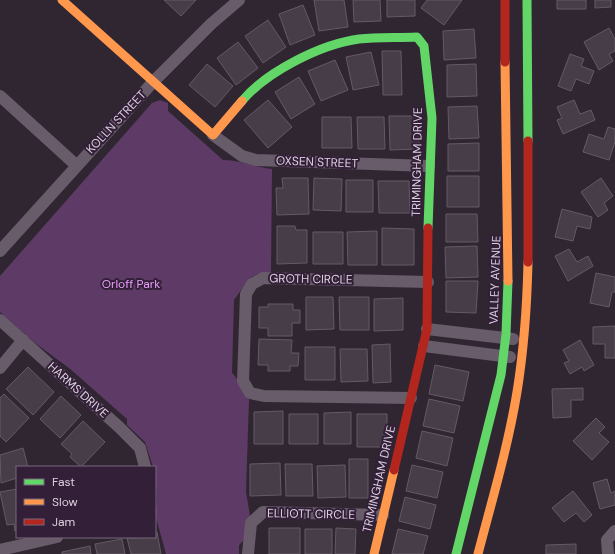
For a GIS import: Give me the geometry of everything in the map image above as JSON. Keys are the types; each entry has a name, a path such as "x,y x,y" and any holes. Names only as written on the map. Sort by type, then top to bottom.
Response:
{"main road":[{"path":"62,0 213,135"},
{"name":"VALLEY AVENUE","path":"456,554 464,514 491,418 501,375 503,356 508,254 505,0"},
{"path":"478,554 509,436 524,340 530,251 528,0"},
{"name":"TRIMINGHAM DRIVE","path":"213,135 246,96 272,75 318,50 358,39 417,37 424,46 432,118 429,166 427,329 374,554"}],"street":[{"name":"KOLLN STREET","path":"0,250 153,82 236,1"},
{"path":"0,96 76,165"},
{"name":"OXSEN STREET","path":"213,135 242,156 256,160 429,166"},
{"name":"GROTH CIRCLE","path":"411,398 264,396 250,393 243,381 246,294 252,284 263,278 428,282"},
{"name":"HARMS DRIVE","path":"0,320 119,427 140,448 146,466"},
{"path":"427,329 524,340"},
{"path":"0,368 23,340"},
{"path":"424,346 522,359"},
{"name":"ELLIOTT CIRCLE","path":"248,554 251,523 263,512 383,515"},
{"path":"608,554 607,540 615,531"},
{"path":"0,550 53,538"}],"green space":[{"name":"Orloff Park","path":"160,100 168,103 168,111 223,160 272,169 271,272 257,274 250,278 234,300 232,373 249,399 246,492 250,516 244,540 239,545 239,554 166,554 156,518 156,466 153,466 145,442 127,425 127,419 69,368 35,343 0,312 0,276 152,103"}],"building":[{"path":"164,0 196,0 181,16"},
{"path":"314,0 344,0 348,27 319,31"},
{"path":"353,0 380,0 381,21 354,22"},
{"path":"387,0 415,0 415,16 387,17"},
{"path":"427,0 462,0 444,25 421,8"},
{"path":"557,0 586,0 586,9 557,9"},
{"path":"595,0 611,0 611,7 595,8"},
{"path":"303,5 315,35 290,45 279,14"},
{"path":"268,20 286,47 263,63 245,36"},
{"path":"609,28 615,39 615,51 609,54 613,61 599,70 584,42"},
{"path":"474,29 476,58 444,60 443,31"},
{"path":"238,42 258,68 236,85 217,58"},
{"path":"382,51 401,51 402,95 383,95"},
{"path":"371,52 379,85 353,90 346,57"},
{"path":"570,54 584,59 581,66 594,71 589,84 576,79 571,91 558,86"},
{"path":"335,60 348,90 321,101 308,71"},
{"path":"207,64 233,86 215,107 189,85"},
{"path":"476,64 477,96 447,97 447,65"},
{"path":"299,77 315,104 291,119 275,92"},
{"path":"268,100 292,127 268,148 244,120"},
{"path":"574,100 580,114 591,110 595,120 563,134 557,120 562,118 557,107"},
{"path":"477,106 479,138 449,139 448,107"},
{"path":"389,116 419,116 419,149 390,150"},
{"path":"322,117 351,117 352,148 322,148"},
{"path":"357,117 384,117 385,149 358,149"},
{"path":"608,127 615,129 615,142 609,160 583,152 589,134 604,139"},
{"path":"479,143 479,171 448,171 448,144"},
{"path":"447,176 479,176 479,207 447,207"},
{"path":"282,178 308,178 309,214 277,215 276,188 283,188"},
{"path":"314,178 342,179 341,211 313,210"},
{"path":"601,178 613,196 604,203 608,210 598,217 581,192"},
{"path":"346,180 373,180 373,212 346,212"},
{"path":"378,181 409,181 410,213 379,213"},
{"path":"562,209 592,217 590,229 577,226 573,241 555,237"},
{"path":"446,214 477,214 478,242 446,242"},
{"path":"277,226 295,226 296,230 307,230 307,263 277,264"},
{"path":"382,228 414,229 414,265 382,265"},
{"path":"377,231 377,265 348,265 347,232"},
{"path":"313,232 343,232 343,264 313,264"},
{"path":"477,246 478,277 446,278 445,247"},
{"path":"569,249 577,262 588,256 593,266 568,281 555,256"},
{"path":"596,273 615,277 615,292 612,292 609,307 590,303"},
{"path":"446,281 478,281 476,313 446,312"},
{"path":"306,297 333,297 334,329 306,330"},
{"path":"339,297 369,297 369,330 340,330"},
{"path":"403,298 403,330 374,331 374,299"},
{"path":"268,304 293,304 293,310 300,310 300,323 292,323 292,336 268,336 268,328 259,328 259,307 268,307"},
{"path":"615,326 615,358 605,358 605,344 593,344 593,327"},
{"path":"259,339 292,340 291,353 299,353 298,366 290,366 290,371 268,371 268,365 258,365"},
{"path":"580,340 594,365 584,371 582,367 570,374 564,363 569,361 563,350"},
{"path":"390,344 391,382 373,383 372,345"},
{"path":"305,347 335,347 335,380 305,380"},
{"path":"340,349 367,349 368,381 341,382"},
{"path":"435,365 469,372 463,401 429,394"},
{"path":"28,367 54,392 33,415 6,389"},
{"path":"583,388 583,400 571,400 571,417 553,418 552,389"},
{"path":"4,394 29,418 6,442 0,436 0,398"},
{"path":"61,396 81,415 60,438 40,419"},
{"path":"429,399 460,406 454,433 423,426"},
{"path":"283,411 283,444 254,444 254,412"},
{"path":"351,412 351,444 324,444 324,413"},
{"path":"289,414 318,414 318,444 289,444"},
{"path":"357,414 387,414 387,447 357,447"},
{"path":"596,418 605,427 599,433 609,442 592,460 573,441"},
{"path":"83,421 105,442 82,466 80,466 70,457 72,454 61,444"},
{"path":"422,431 453,438 447,466 416,458"},
{"path":"23,448 28,466 16,466 16,478 1,483 0,455"},
{"path":"349,459 368,459 368,498 349,498"},
{"path":"280,463 281,495 250,496 250,464"},
{"path":"285,464 312,464 313,496 286,496"},
{"path":"345,465 346,497 318,498 317,466"},
{"path":"412,465 443,472 437,498 406,491"},
{"path":"607,479 611,493 615,491 615,505 600,509 593,483"},
{"path":"16,489 16,531 14,524 7,525 0,492"},
{"path":"573,491 592,515 584,522 576,513 564,522 552,508"},
{"path":"405,497 436,505 430,529 399,521"},
{"path":"269,528 300,528 300,554 269,554"},
{"path":"336,528 356,529 355,554 335,554"},
{"path":"305,529 332,529 332,554 305,554"},
{"path":"398,529 428,536 423,554 392,554"},
{"path":"157,532 161,554 131,554 127,538 156,538"},
{"path":"122,539 125,554 97,554 95,544"},
{"path":"576,544 576,554 546,554 546,545"},
{"path":"90,546 91,554 62,554 62,552"}],"traffic: fast":[{"path":"527,0 528,141"},
{"path":"242,101 252,90 280,70 295,61 328,47 359,39 417,37 424,46 432,118 428,228"},
{"path":"456,554 501,375 506,334 508,281"}],"traffic: slow":[{"path":"62,0 213,135 242,101"},
{"path":"505,62 508,281"},
{"path":"478,554 504,453 517,392 525,327 528,262"},
{"path":"374,554 394,470"}],"traffic: jam":[{"path":"505,0 505,62"},
{"path":"528,141 528,262"},
{"path":"394,470 427,329 428,228"}]}
